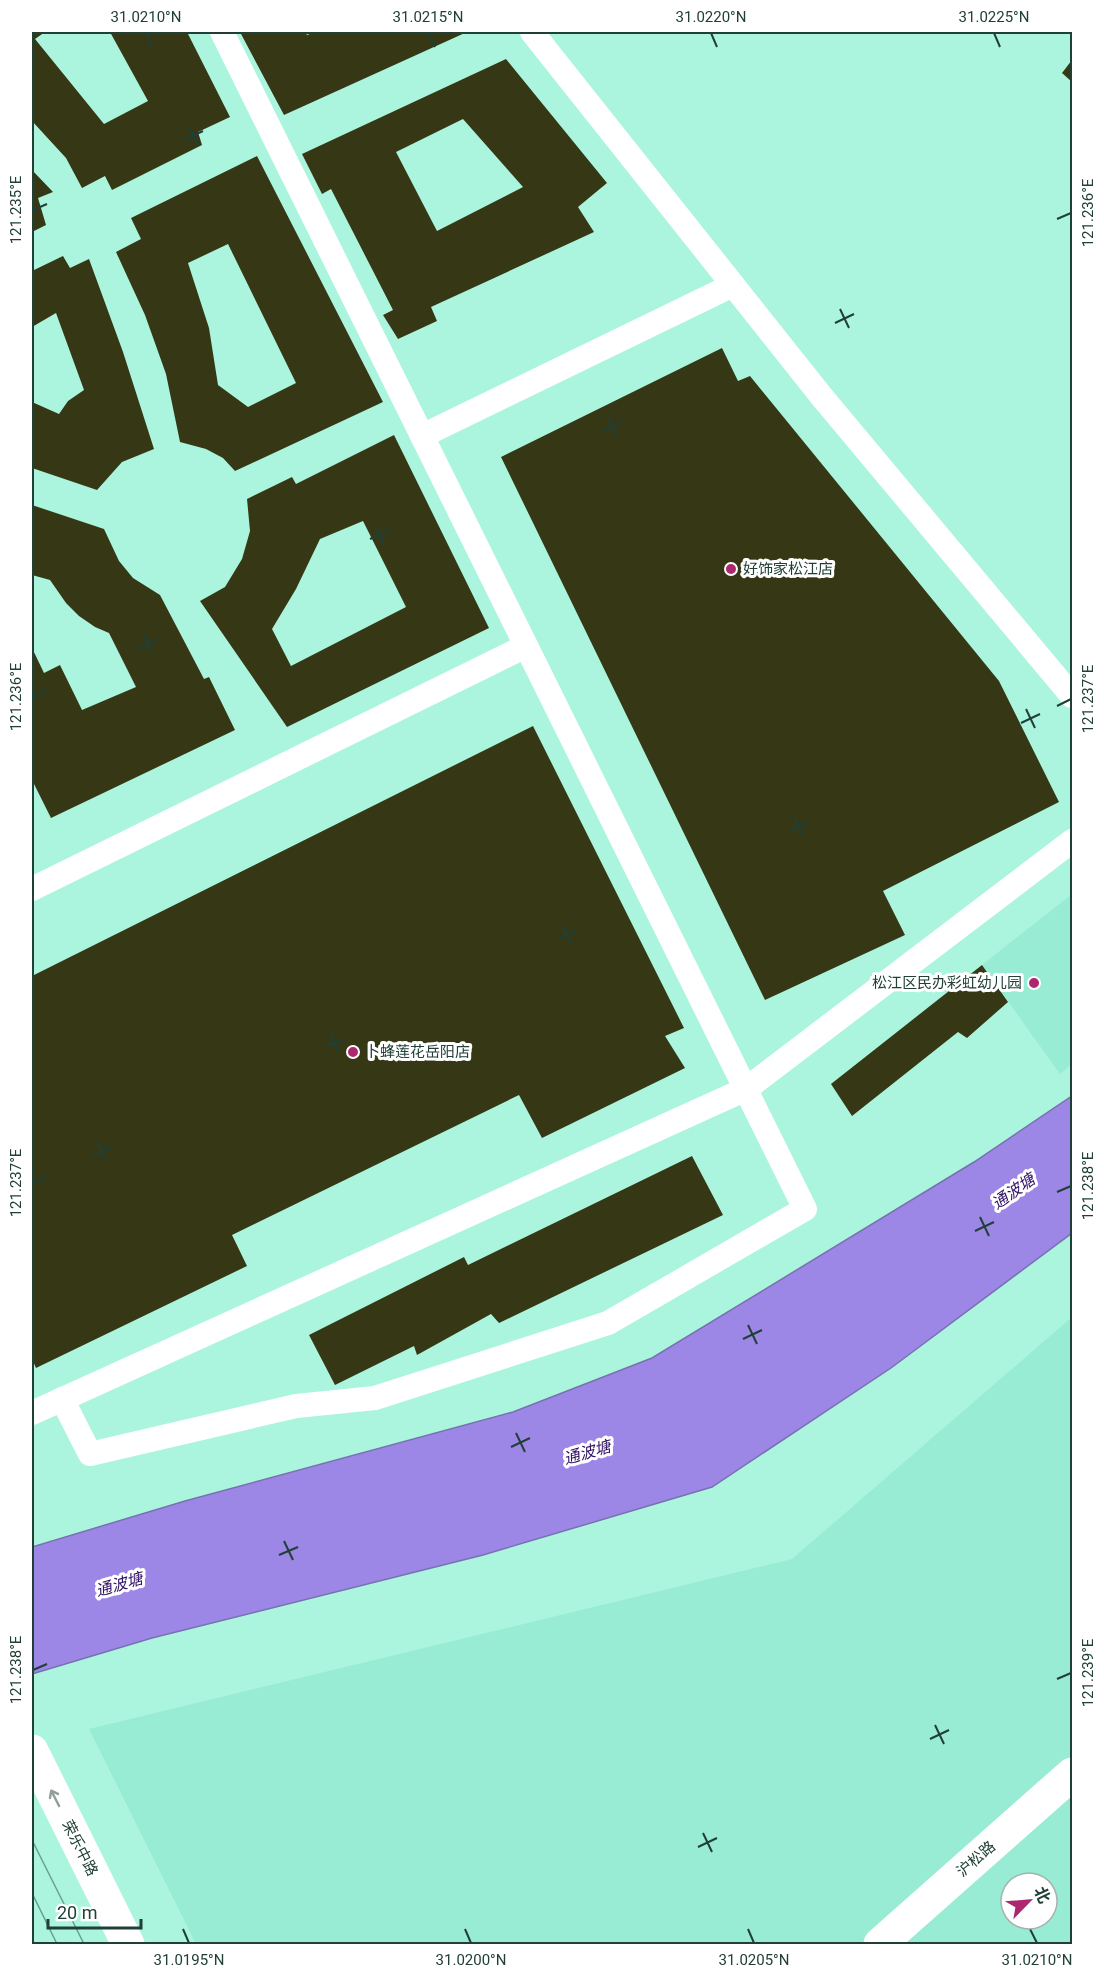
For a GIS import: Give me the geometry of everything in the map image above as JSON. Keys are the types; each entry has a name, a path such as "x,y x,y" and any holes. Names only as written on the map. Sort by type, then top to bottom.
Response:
{"main road":[{"name":"荣乐中路","path":"32,1751 128,1944"},
{"name":"沪松路","path":"880,1944 1072,1774"}],"street":[{"path":"62,1399 90,1454 296,1406 375,1398 608,1323 806,1209 222,32"},
{"path":"532,32 822,397 1072,696"},
{"path":"422,436 733,285"},
{"path":"32,889 526,646"},
{"path":"32,1413 746,1089 1072,841"}],"shaded area":[{"name":"松江区民办彩虹幼儿园","path":"1072,894 1072,1064 1060,1074 982,965"},
{"path":"1072,1317 1072,1944 196,1944 89,1729 792,1559"}],"water":[{"name":"通波塘","path":"1072,1096 1072,1233 891,1368 712,1487 483,1555 152,1638 32,1674 32,1547 185,1501 513,1412 652,1358 974,1162"}],"building":[{"path":"32,32 45,32 35,39 104,124 148,101 110,32 187,32 230,117 198,132 202,145 112,190 105,176 82,188 66,158 32,121"},
{"path":"240,32 305,32 307,35 315,32 467,32 284,115"},
{"path":"506,59 607,183 578,207 594,232 431,307 437,321 398,339 383,315 393,310 331,189 322,194 302,154","holes":["463,119 523,187 437,231 396,152"]},
{"path":"1072,60 1072,82 1062,73"},
{"path":"257,156 383,402 235,471 223,458 206,449 180,442 166,374 145,315 116,252 141,239 131,218","holes":["228,244 296,383 248,407 218,385 209,328 188,263"]},
{"path":"32,170 53,192 38,198 46,225 32,232"},
{"path":"63,256 70,268 89,259 123,352 154,449 122,462 97,490 32,468 32,402 59,414 68,401 84,390 56,313 32,327 32,271"},
{"name":"好饰家松江店","path":"722,348 738,381 750,376 999,681 1059,802 883,891 905,935 765,1000 501,457"},
{"path":"394,435 489,628 287,727 200,601 225,587 242,559 250,531 247,499 292,477 296,484","holes":["363,521 406,607 291,666 272,629 296,589 320,539"]},
{"path":"32,505 104,529 119,561 133,578 160,595 204,679 209,677 235,730 51,818 32,780 32,648 44,673 60,665 82,710 136,687 109,633 79,616 66,603 50,580 32,575"},
{"name":"卜蜂莲花岳阳店","path":"533,726 684,1028 665,1036 685,1068 542,1138 519,1095 232,1235 247,1266 36,1368 32,1359 32,976"},
{"path":"982,965 1008,1002 967,1038 958,1032 852,1116 831,1084"},
{"path":"692,1156 723,1215 499,1323 491,1314 417,1355 414,1346 335,1385 309,1335 464,1257 468,1265"}],"tram line":[{"path":"32,1840 84,1944"},
{"path":"32,1893 57,1944"}],"place":[{"name":"好饰家松江店","path":"731,569"},
{"name":"松江区民办彩虹幼儿园","path":"1034,983"},
{"name":"卜蜂莲花岳阳店","path":"353,1052"}]}
